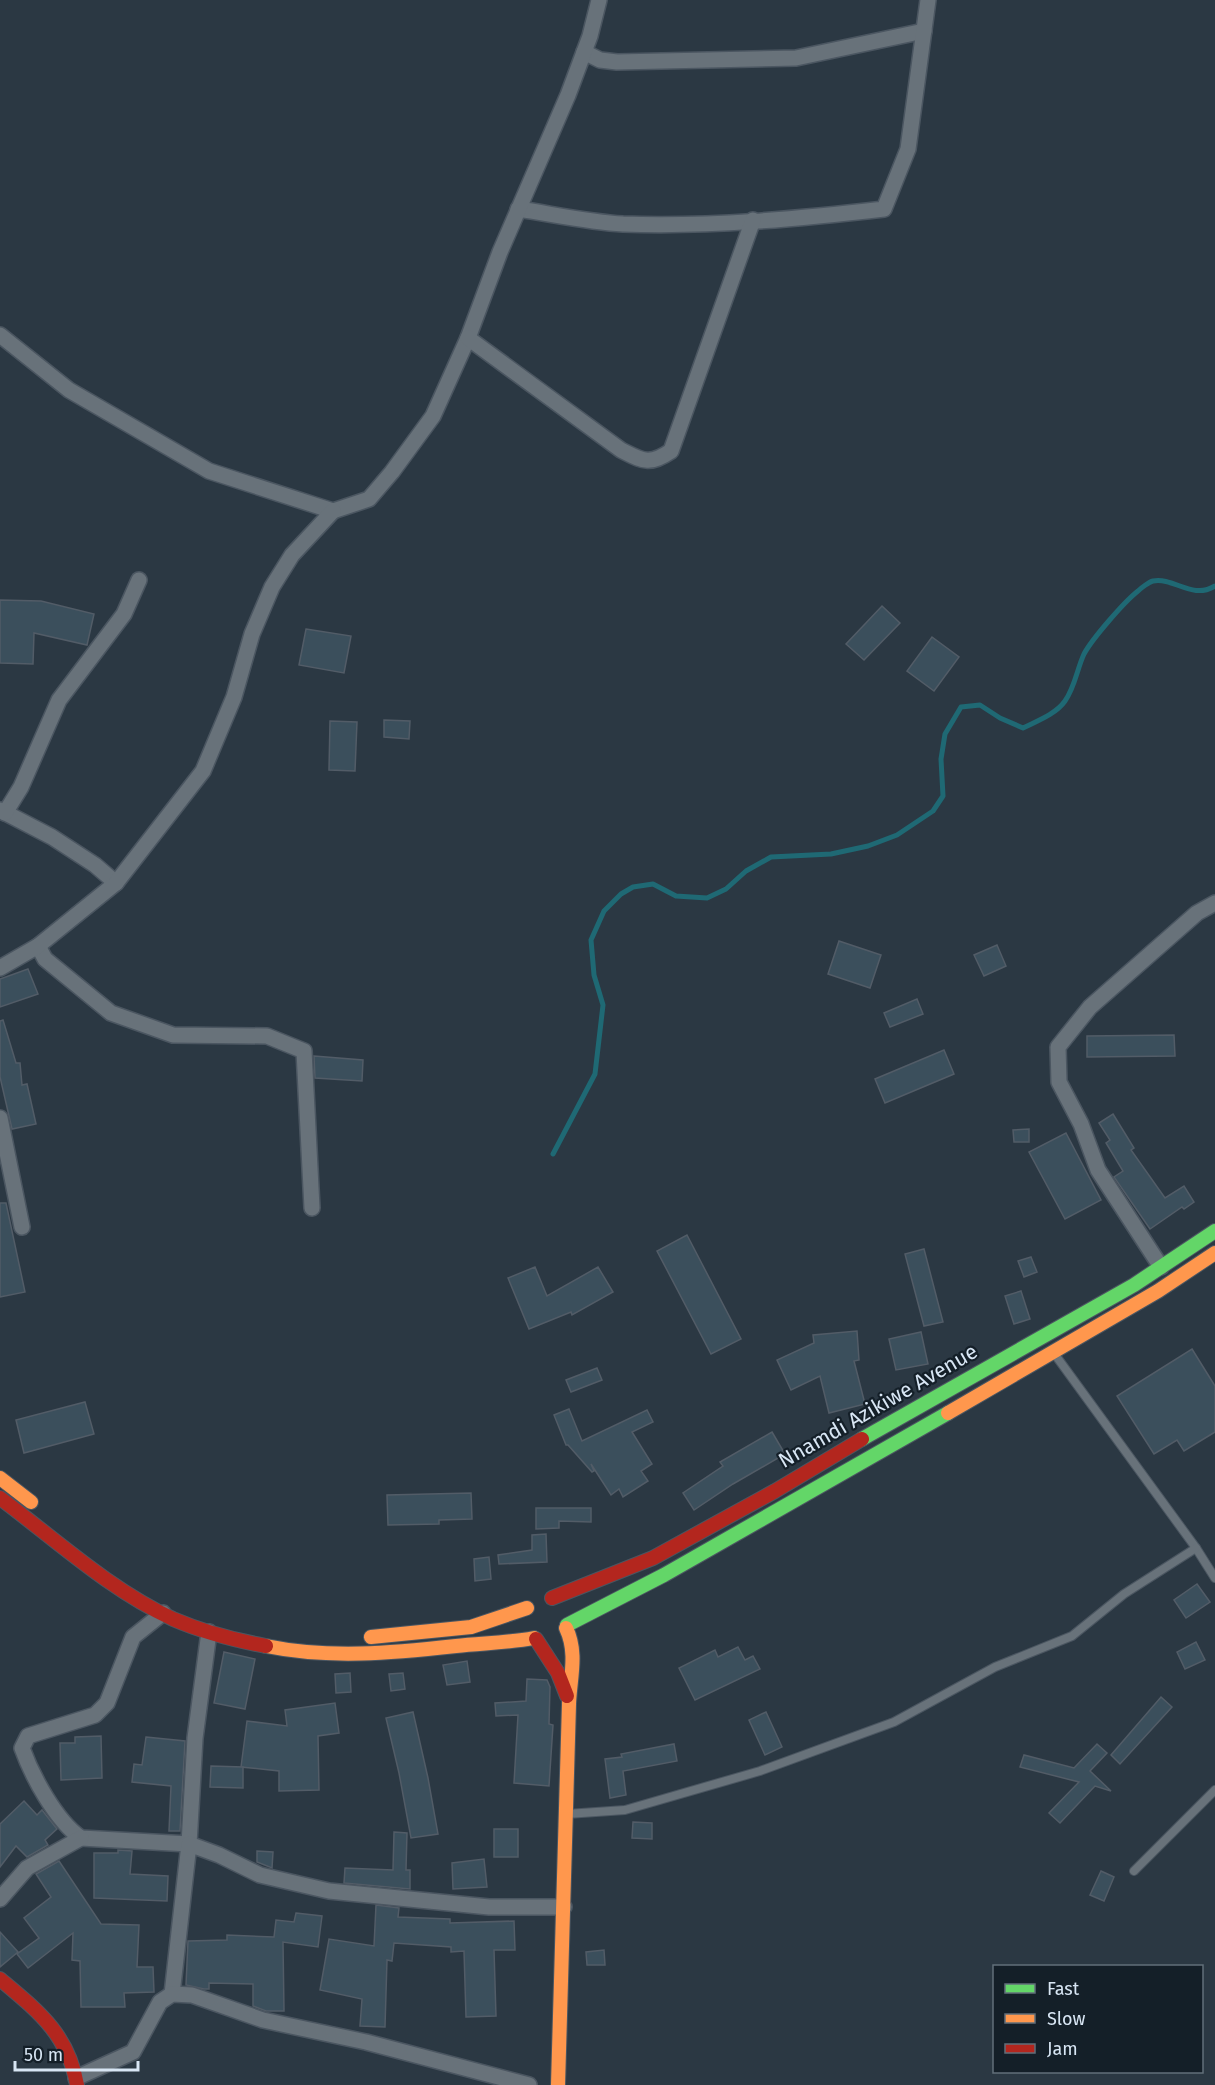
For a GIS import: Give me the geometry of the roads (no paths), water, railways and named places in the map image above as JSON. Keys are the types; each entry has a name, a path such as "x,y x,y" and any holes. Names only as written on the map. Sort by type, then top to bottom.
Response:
{"main road":[{"name":"Nnamdi Azikiwe Avenue","path":"550,1619 652,1558 775,1491 1161,1267 1215,1231"},
{"name":"Nnamdi Azikiwe Avenue","path":"550,1619 664,1575 1053,1353 1158,1291 1215,1253"},
{"path":"0,1478 45,1512"},
{"path":"0,1498 143,1603 180,1622 240,1640 321,1653 406,1652 486,1645 550,1619"},
{"path":"550,1619 554,1663 563,1682 568,1702"},
{"path":"354,1638 414,1635 550,1619 570,1635 572,1649 568,1702 569,1753 558,2085"},
{"path":"0,1979 57,2030 67,2047 77,2081"}],"street":[{"path":"0,968 38,946 116,883 203,771 234,697 252,634 272,587 292,555 333,511 369,499 433,416 468,338 518,209 568,94 599,0"},
{"path":"518,209 621,224 701,224 884,209 908,149 928,0"},
{"path":"584,51 600,60 617,62 796,58 924,31"},
{"path":"468,338 621,450 640,459 657,460 671,451 753,220"},
{"path":"0,335 69,390 209,471 333,511"},
{"path":"116,883 95,865 52,837 2,812 21,787 59,700 124,614 139,580"},
{"path":"1161,1267 1098,1170 1082,1124 1059,1082 1058,1047 1090,1006 1197,913 1215,903"},
{"path":"38,946 45,959 111,1013 173,1035 267,1036 304,1051 312,1208"},
{"path":"0,1118 22,1227"},
{"path":"163,1613 133,1637 107,1703 95,1715 28,1736 22,1748 55,1812 70,1831 81,1838 189,1844 219,1855 260,1875 329,1891 489,1906 564,1907"},
{"path":"172,1994 189,1844 195,1738 209,1632"},
{"path":"0,1899 27,1868 81,1838"},
{"path":"77,2081 133,2052 160,2002 172,1994 192,1995 263,2020 366,2042 529,2085"}],"lane":[{"path":"1053,1353 1196,1548 1215,1578"},
{"path":"567,1814 625,1810 636,1807 760,1771 894,1722 995,1667 1072,1636 1124,1594 1196,1548"},
{"path":"1134,1871 1215,1790"}],"waterway":[{"path":"553,1154 595,1074 603,1005 594,975 591,940 604,911 621,894 633,887 653,884 676,896 707,898 726,889 746,871 771,857 831,854 868,846 897,835 933,811 943,796 941,759 945,734 961,707 980,705 1000,718 1023,728 1046,717 1061,706 1071,690 1088,647 1117,612 1143,587 1153,581 1168,582 1199,591 1215,586"}]}
